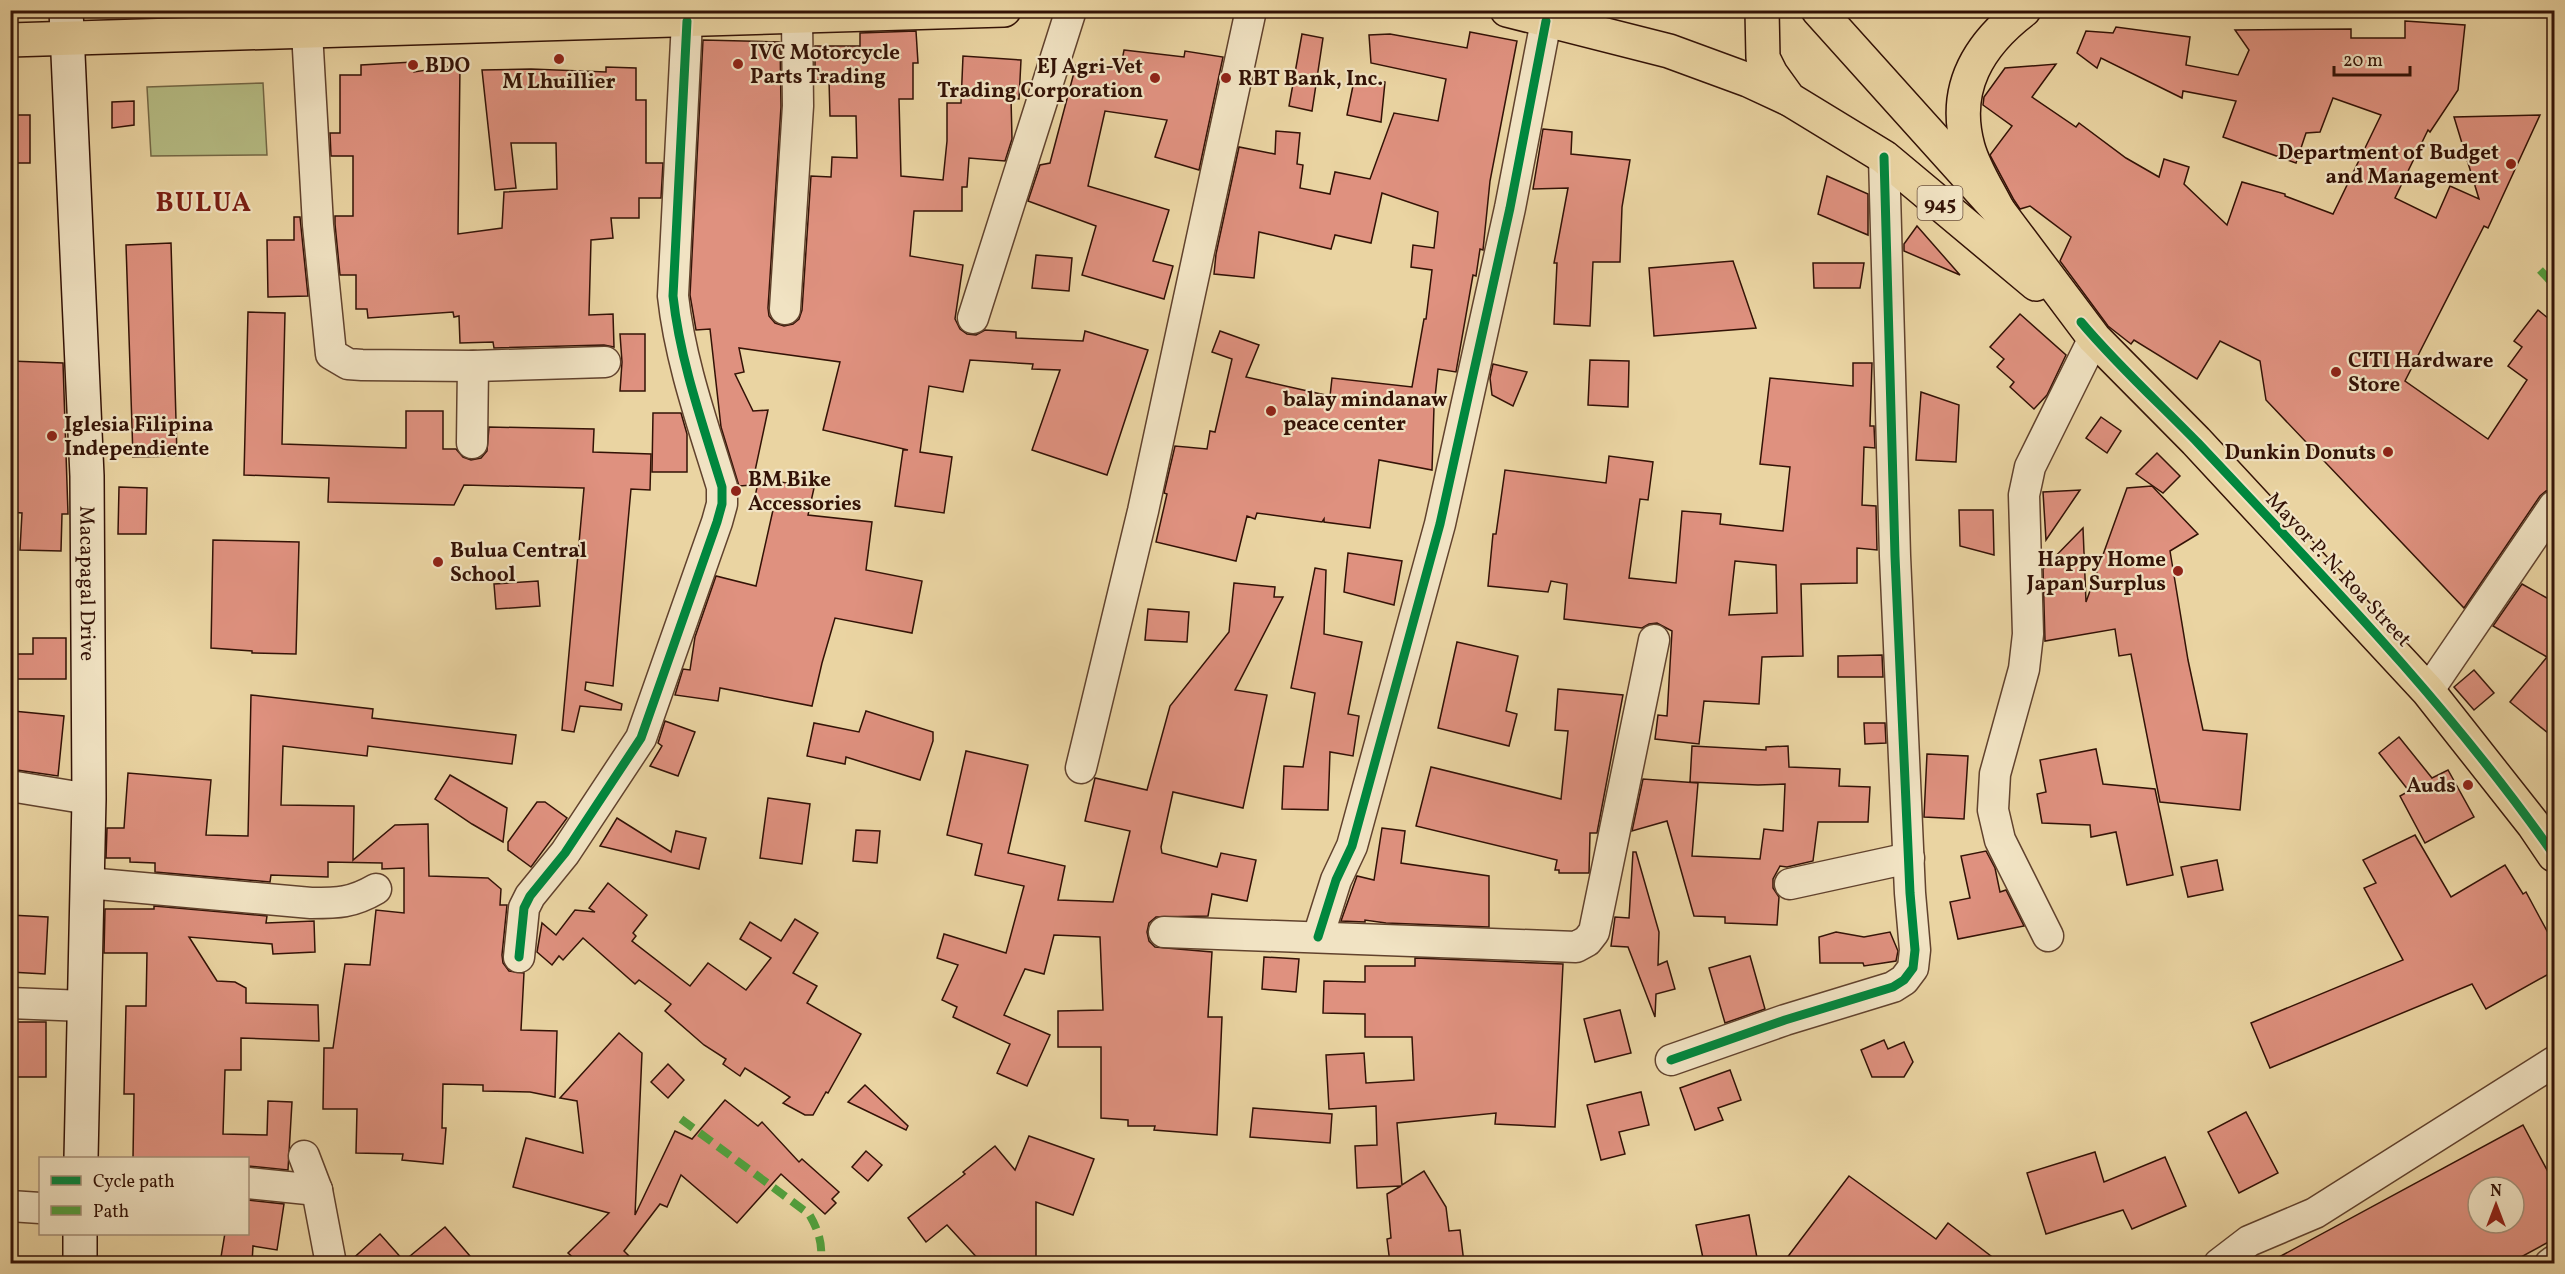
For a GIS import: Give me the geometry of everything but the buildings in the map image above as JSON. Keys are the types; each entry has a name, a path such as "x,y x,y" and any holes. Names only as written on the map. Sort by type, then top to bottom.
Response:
{"main road":[{"path":"10,40 66,25 308,32 655,16 687,21 1004,10"},
{"path":"1507,10 1669,51 1748,80 1789,99"},
{"name":"Mayor P. N. Roa Street","path":"1762,10 1763,58 1771,74 1789,99 1884,157 2088,330 2202,448 2428,691 2533,824 2554,855"},
{"name":"Mayor P. N. Roa Street","path":"1818,10 1998,210 2088,330"},
{"path":"1998,210 1968,146 1964,105 1969,76 1979,57 1995,35 2024,10"},
{"name":"Macapagal Drive","path":"66,25 87,476 89,799 81,1157"},
{"path":"80,1235 80,1263"}],"street":[{"path":"973,318 1071,10"},
{"path":"1081,768 1143,512 1251,10"},
{"path":"785,309 798,106 797,18"},
{"path":"519,957 524,908 530,896 565,853 641,738 722,504 722,487 691,386 675,318 673,296 687,21"},
{"path":"1318,937 1336,880 1352,846 1440,524 1510,208 1546,21"},
{"path":"308,32 318,225 331,354 348,364 473,366 606,362"},
{"path":"1671,1060 1785,1020 1893,987 1904,980 1913,968 1915,950 1895,544 1884,157"},
{"path":"2048,936 2000,840 1993,810 1995,774 2024,669 2028,634 2024,495 2030,466 2088,330"},
{"path":"472,443 473,366"},
{"path":"2428,691 2554,506"},
{"path":"1164,932 1576,946 1587,941 1594,932 1654,640"},
{"path":"10,786 89,799"},
{"path":"1791,884 1909,858"},
{"path":"87,883 311,903 344,903 360,899 376,889"},
{"path":"10,1003 84,1006"},
{"path":"2219,1263 2249,1241 2315,1213 2554,1062"},
{"path":"304,1156 317,1190 331,1263"},
{"path":"249,1184 317,1190"},
{"path":"10,1206 39,1208"},
{"path":"2550,1263 2554,1261"}],"green space":[{"path":"263,83 267,155 151,156 147,87"}],"marked path":[{"path":"2540,270 2554,285"},
{"path":"681,1119 809,1214 819,1238 820,1264"}],"cycle path":[{"path":"519,957 524,908 530,896 565,853 641,738 722,504 722,487 687,369 673,296 687,21"},
{"path":"1318,937 1336,880 1352,846 1440,524 1510,208 1546,21"},
{"path":"1671,1060 1785,1020 1893,987 1904,980 1913,968 1915,950 1910,893 1895,556 1884,157"},
{"path":"2081,322 2198,443 2383,643 2472,746 2554,855"}],"place":[{"name":"M Lhuillier","path":"559,59"},
{"name":"IVC Motorcycle Parts Trading","path":"738,64"},
{"name":"BDO","path":"413,65"},
{"name":"EJ Agri-Vet Trading Corporation","path":"1155,78"},
{"name":"RBT Bank, Inc.","path":"1226,78"},
{"name":"Department of Budget and Management","path":"2511,164"},
{"name":"CITI Hardware Store","path":"2336,372"},
{"name":"balay mindanaw peace center","path":"1271,411"},
{"name":"Iglesia Filipina Independiente","path":"52,436"},
{"name":"Dunkin Donuts","path":"2388,452"},
{"name":"BM Bike Accessories","path":"736,491"},
{"name":"Bulua Central School","path":"438,562"},
{"name":"Happy Home Japan Surplus","path":"2178,571"},
{"name":"Auds","path":"2468,785"}],"district":[{"name":"BULUA","path":"204,202"}]}
